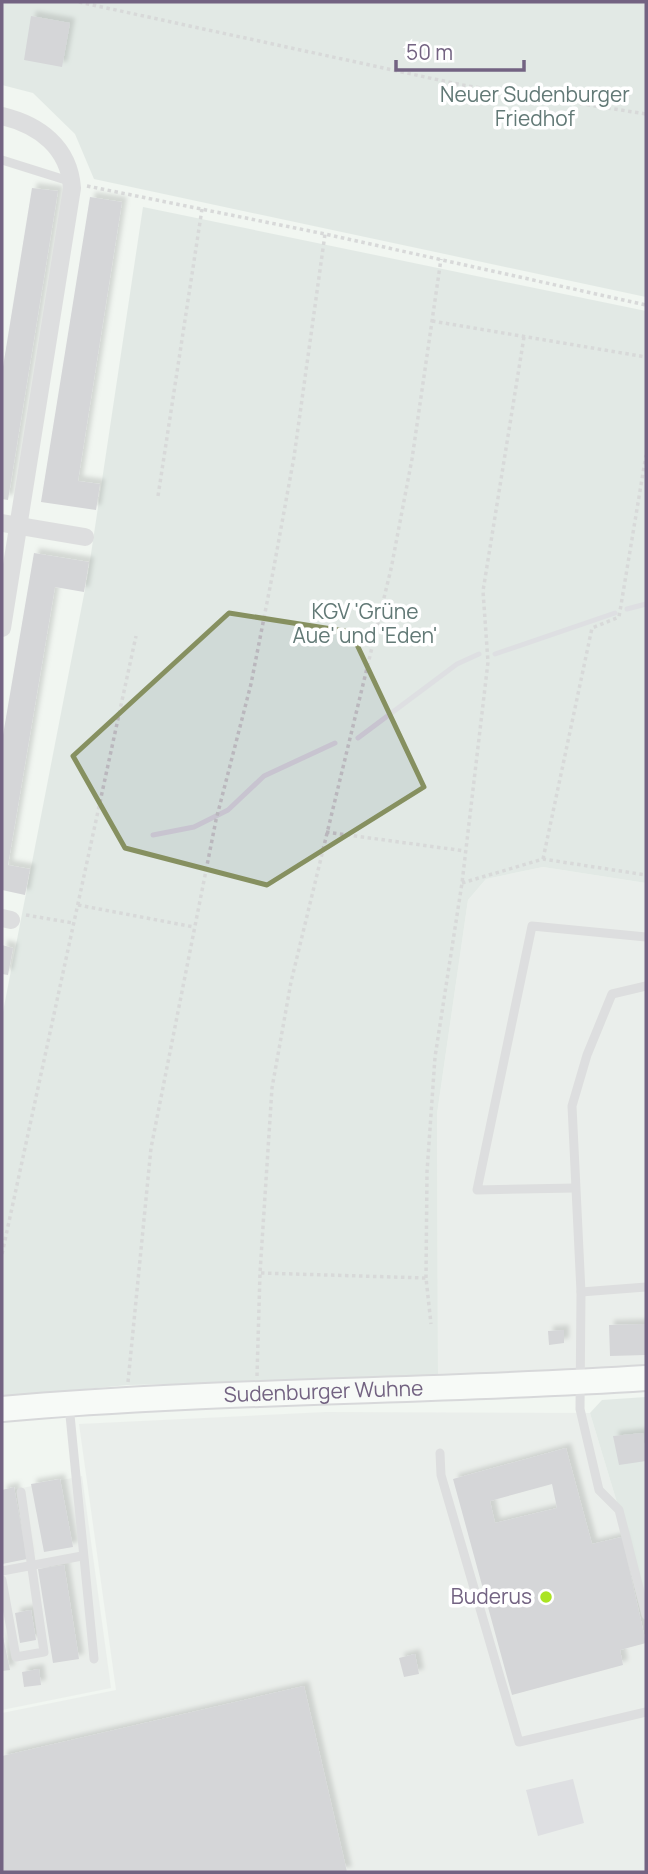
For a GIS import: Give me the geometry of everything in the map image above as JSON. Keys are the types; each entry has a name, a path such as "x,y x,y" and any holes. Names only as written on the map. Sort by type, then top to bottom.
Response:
{"main road":[{"name":"Sudenburger Wuhne","path":"2,1409 69,1403 646,1378"}],"street":[{"path":"2,116 28,124 48,137 64,157 72,182 2,628"},
{"path":"2,523 85,537"}],"lane":[{"path":"2,160 72,182"},
{"path":"575,1188 477,1190 532,926 646,937"},
{"path":"646,986 612,994 587,1055 572,1106 581,1292 580,1409 598,1490 618,1510 646,1615"},
{"path":"581,1292 646,1287"},
{"path":"69,1403 94,1659"},
{"path":"440,1453 441,1475 519,1742 646,1712"},
{"path":"2,1580 16,1657 44,1652 21,1492"},
{"path":"2,1571 82,1556"}],"path":[{"path":"79,2 462,85 646,114"},
{"path":"72,182 646,304"},
{"path":"158,496 202,209"},
{"path":"128,1385 150,1148 219,806 251,684 273,572 294,457 325,234"},
{"path":"257,1382 260,1273 272,1088 291,982 391,569 412,459 441,259"},
{"path":"432,321 646,357"},
{"path":"431,1324 426,1278 427,1172 435,1057 461,883 488,663 483,591 524,337"},
{"path":"543,859 593,628 619,617 646,455"},
{"path":"2,1254 136,636"},
{"path":"326,832 465,852"},
{"path":"461,883 543,859 646,875"},
{"path":"78,905 194,927"},
{"path":"12,918 74,923"},
{"path":"260,1273 426,1278"}],"highlighted area":[{"path":"229,613 351,632 424,787 267,885 125,848 73,756"}],"shaded area":[{"path":"543,867 646,883 646,1366 438,1376 437,1114 468,900 486,879"},
{"path":"326,1412 590,1413 646,1599 646,1872 2,1872 2,1713 116,1690 79,1424"},
{"path":"82,1476 111,1688 2,1710 2,1492"},
{"path":"573,1779 584,1823 538,1836 526,1790"}],"green space":[{"name":"Neuer Sudenburger Friedhof","path":"2,2 646,2 646,297 94,179 75,134 33,93 2,85"},
{"name":"KGV 'Grüne Aue' und 'Eden'","path":"143,207 646,311 646,883 543,867 486,879 468,900 437,1114 438,1376 418,1379 128,1385 2,1397 2,1017 88,574"},
{"path":"646,1397 646,1599 590,1413 602,1400"}],"building":[{"path":"31,16 70,23 62,67 24,60"},
{"path":"32,188 58,191 8,500 2,499 2,373"},
{"path":"90,197 122,202 78,481 100,484 96,510 41,502"},
{"path":"34,553 89,562 84,592 55,587 8,865 30,869 25,895 2,890 2,741"},
{"path":"2,945 13,948 8,975 2,974"},
{"path":"646,1324 646,1355 610,1356 609,1325"},
{"path":"564,1330 564,1343 549,1345 548,1331"},
{"path":"643,1433 646,1461 619,1465 613,1436"},
{"name":"Buderus","path":"566,1448 592,1544 622,1537 646,1643 620,1650 623,1665 512,1695 453,1479","holes":["552,1484 557,1508 495,1523 490,1501"]},
{"path":"60,1479 73,1547 44,1552 31,1484"},
{"path":"14,1487 27,1559 2,1564 2,1490"},
{"path":"64,1565 79,1659 53,1663 38,1569"},
{"path":"31,1610 36,1640 20,1643 15,1613"},
{"path":"2,1632 10,1670 2,1671"},
{"path":"415,1654 419,1674 404,1677 399,1658"},
{"path":"39,1669 41,1685 24,1687 22,1672"},
{"path":"304,1686 347,1872 2,1872 2,1756"}],"waterway":[{"path":"627,609 646,604"},
{"path":"495,654 615,613"},
{"path":"358,738 457,664 479,654"},
{"path":"153,835 194,827 228,810 264,776 335,743"}],"place":[{"name":"Buderus","path":"546,1597"}]}
